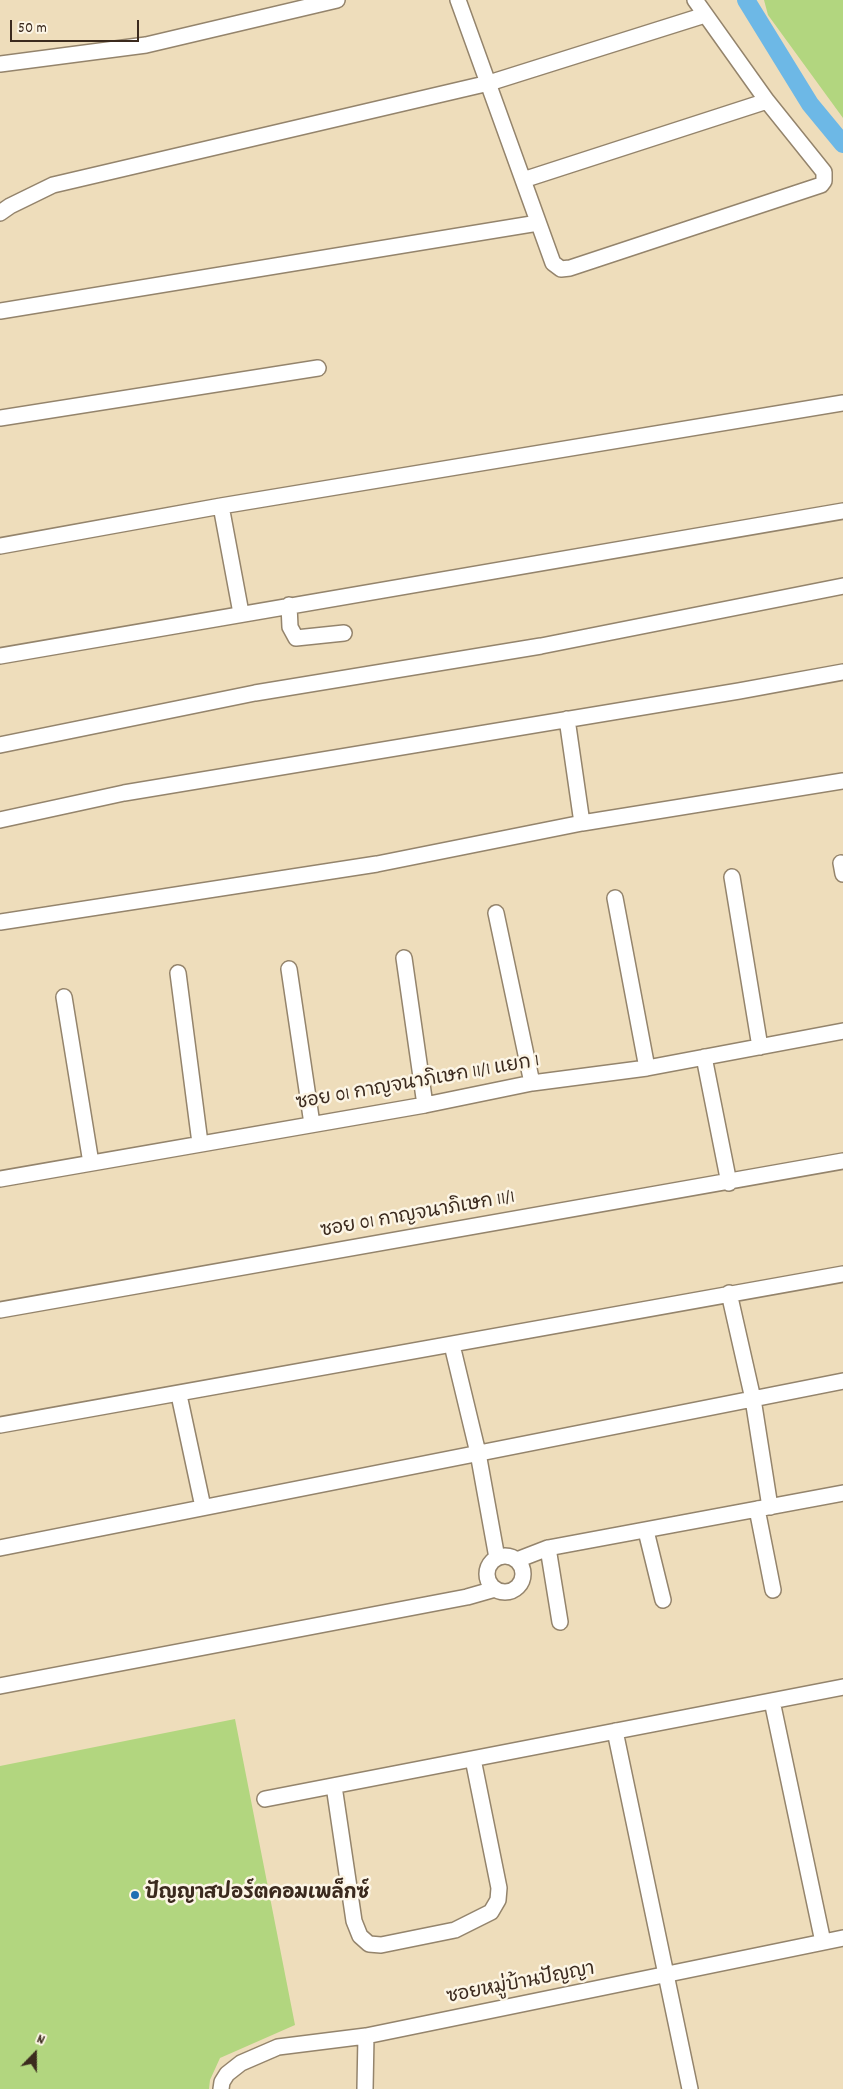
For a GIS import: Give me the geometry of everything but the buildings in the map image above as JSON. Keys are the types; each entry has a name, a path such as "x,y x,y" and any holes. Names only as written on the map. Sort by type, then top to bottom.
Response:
{"street":[{"path":"0,64 146,45 337,0"},
{"path":"458,0 553,263 561,269 570,268 821,185 824,172 767,101 695,0"},
{"path":"0,213 10,206 53,186 488,83 705,15"},
{"path":"523,180 767,101"},
{"path":"0,311 538,223"},
{"path":"0,418 318,368"},
{"path":"0,546 222,506 843,403"},
{"path":"222,506 241,613"},
{"path":"0,656 241,613 843,511"},
{"path":"0,745 255,693 541,646 843,586"},
{"path":"288,605 290,627 296,638 344,634"},
{"path":"0,820 124,793 567,720 843,672"},
{"path":"567,720 582,823"},
{"path":"0,922 377,864 582,823 843,781"},
{"path":"732,877 760,1047"},
{"path":"615,898 647,1068"},
{"path":"496,913 532,1083"},
{"path":"404,958 425,1105"},
{"path":"290,969 312,1124"},
{"path":"178,973 200,1143"},
{"path":"64,997 91,1164"},
{"name":"ซอย 01 กาญจนาภิเษก 11/1 แยก 1","path":"0,1179 425,1105 532,1083 647,1068 843,1031"},
{"path":"704,1058 729,1183"},
{"name":"ซอย 01 กาญจนาภิเษก 11/1","path":"0,1310 506,1220 729,1183 843,1161"},
{"path":"0,1425 179,1395 452,1346 729,1293 843,1274"},
{"path":"729,1293 753,1398 773,1590"},
{"path":"452,1346 478,1453 497,1558"},
{"path":"0,1548 843,1381"},
{"path":"179,1395 203,1507"},
{"path":"516,1560 548,1548 646,1531 843,1492"},
{"path":"646,1531 663,1600"},
{"path":"548,1548 560,1622"},
{"path":"0,1686 467,1597 495,1588 510,1591 517,1588 523,1574 522,1566 516,1560 504,1556 491,1562 487,1576 495,1588"},
{"path":"265,1799 843,1687"},
{"path":"772,1701 823,1942"},
{"path":"615,1731 690,2089"},
{"path":"334,1786 354,1921 360,1936 369,1944 381,1945 455,1930 491,1912 498,1900 498,1888 472,1759"},
{"name":"ซอยหมู่บ้านปัญญา","path":"221,2089 222,2082 228,2074 241,2063 278,2047 366,2036 667,1976 843,1938"},
{"path":"365,2089 366,2036"}],"green space":[{"path":"764,0 843,0 843,118 768,15"},
{"name":"ปัญญาสปอร์ตคอมเพล็กซ์","path":"235,1719 295,2025 220,2058 210,2080 209,2089 0,2089 0,1766"}],"waterway":[{"path":"746,0 810,104 843,144"}],"place":[{"name":"ปัญญาสปอร์ตคอมเพล็กซ์","path":"135,1895"}]}
